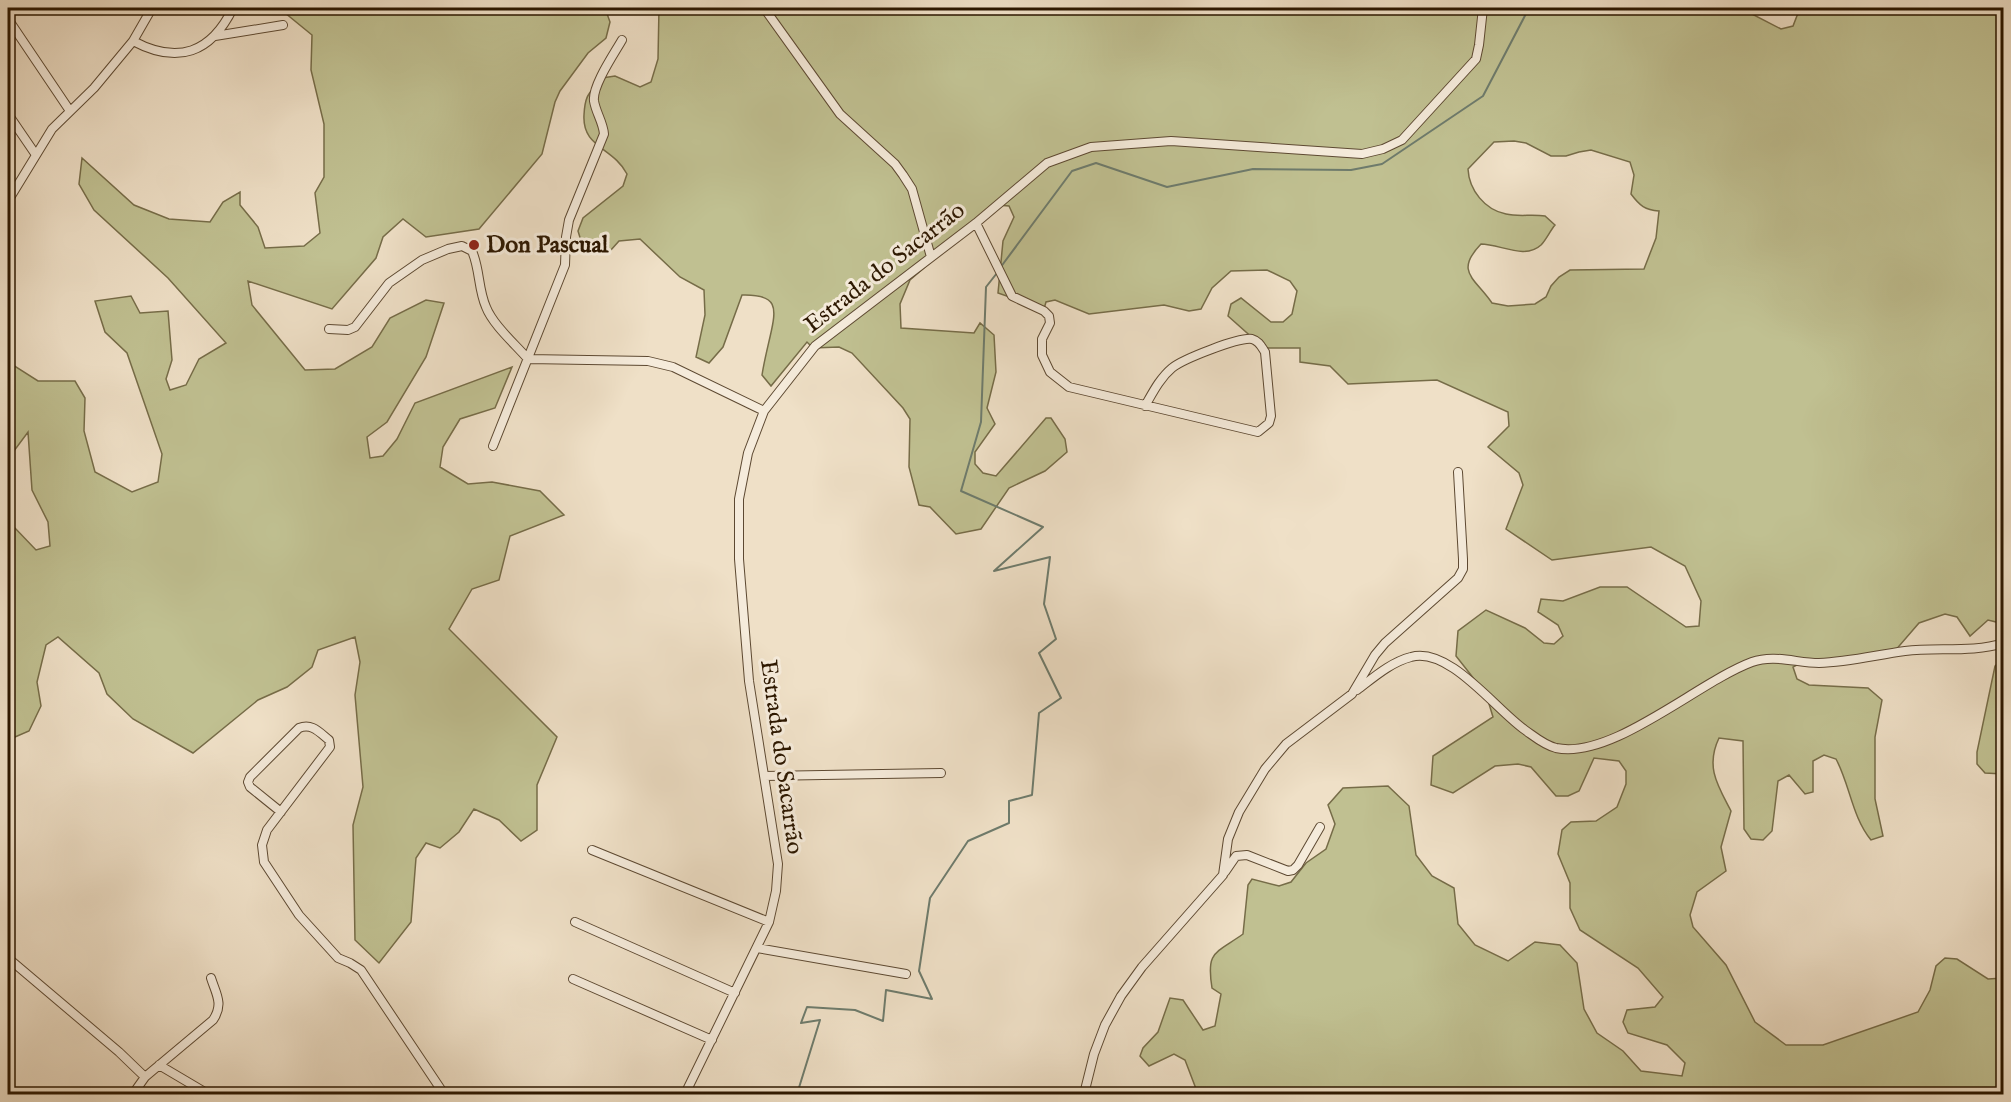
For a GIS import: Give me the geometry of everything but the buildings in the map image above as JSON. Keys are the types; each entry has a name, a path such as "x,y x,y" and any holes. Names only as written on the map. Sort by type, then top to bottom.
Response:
{"street":[{"path":"8,201 52,129 94,88 133,41 152,8"},
{"path":"133,41 148,49 171,55 202,45 215,36 233,8"},
{"path":"764,8 840,114 895,164 903,175 912,189 931,257"},
{"name":"Estrada do Sacarrão","path":"685,1095 769,922 776,891 777,864 749,681 739,547 739,499 748,453 764,411 815,346 976,222 1047,163 1091,147 1172,141 1362,154 1383,149 1402,140 1476,59 1483,8"},
{"path":"8,19 70,111"},
{"path":"215,36 283,25"},
{"path":"493,446 565,266 569,220 603,134 603,126 594,101 596,89 622,40"},
{"path":"8,114 36,155"},
{"path":"976,222 1012,296 1044,311 1049,316 1050,323 1042,339 1042,355 1050,372 1069,387 1145,406 1258,432 1269,423 1271,416 1264,352 1260,344 1251,339 1226,344 1196,355 1173,366 1159,381 1145,406"},
{"path":"330,329 348,330 355,327 389,284 422,260 462,246 472,251 477,263 484,304 489,315 528,359 648,361 673,367 764,411"},
{"path":"1352,694 1375,655 1385,643 1458,578 1463,569 1458,472"},
{"path":"1223,875 1228,839 1239,812 1265,769 1286,744 1377,675 1411,656 1426,656 1447,663 1464,675 1516,724 1546,745 1577,750 1593,746 1631,729 1736,669 1761,659 1822,663 1905,651 1986,647 2004,643"},
{"path":"281,812 250,787 248,782 250,777 299,729 307,725 312,726 329,740 330,747 281,812 267,830 262,845 264,862 299,915 338,958 361,970 444,1095"},
{"path":"764,776 941,773"},
{"path":"1084,1095 1094,1054 1105,1024 1121,996 1142,967 1223,875 1236,856 1247,855 1288,871 1293,870 1320,827"},
{"path":"592,849 769,922"},
{"path":"575,922 735,993"},
{"path":"757,948 906,974"},
{"path":"8,958 119,1052 145,1077"},
{"path":"133,1095 145,1077 213,1020 219,1012 219,1002 211,978"},
{"path":"573,979 712,1040"},
{"path":"159,1065 208,1095"}],"green space":[{"path":"279,8 605,8 610,22 606,38 588,53 560,91 542,154 479,229 426,237 403,219 383,237 376,258 332,309 248,281 252,305 305,370 335,369 372,347 390,318 426,300 444,303 426,357 387,422 367,437 370,458 383,456 397,439 415,403 512,367 495,408 460,419 443,447 440,467 468,484 492,482 540,491 564,515 510,536 499,580 472,589 449,629 557,737 537,785 537,830 521,841 499,820 474,809 459,832 440,848 426,843 416,858 411,922 379,963 355,940 353,825 363,787 355,695 360,662 355,637 318,650 312,667 287,687 258,700 193,753 133,719 107,694 99,673 58,637 46,645 37,682 41,706 29,731 8,740 8,524 15,528 36,550 50,546 48,522 32,490 28,432 8,459 8,364 10,363 38,381 75,381 85,398 84,431 95,472 132,492 158,482 162,454 127,353 105,332 95,301 131,296 140,313 168,311 172,360 166,379 170,390 186,385 199,359 226,343 168,278 94,210 79,184 82,158 134,205 169,219 210,222 223,202 240,192 240,205 258,227 265,248 304,246 320,233 315,193 324,177 324,124 311,70 312,35"},
{"path":"659,8 807,8 823,14 836,13 837,8 1748,8 1748,12 1781,29 1793,26 1800,8 2003,8 2003,628 2000,623 1988,620 1970,636 1957,617 1945,614 1919,623 1894,652 1882,658 1806,660 1793,667 1797,679 1809,685 1868,688 1882,700 1875,737 1875,799 1883,836 1871,840 1859,821 1836,759 1824,755 1813,761 1813,792 1805,794 1789,775 1778,781 1772,831 1763,840 1751,839 1744,829 1743,741 1719,738 1715,748 1713,767 1718,785 1731,811 1721,847 1726,871 1697,892 1690,915 1693,927 1726,965 1755,1022 1786,1045 1823,1045 1918,1012 1930,990 1936,966 1945,958 1957,959 1988,979 2003,978 2003,1094 1198,1094 1185,1060 1174,1054 1149,1066 1140,1056 1143,1048 1158,1032 1170,998 1183,1000 1203,1030 1215,1026 1221,994 1212,988 1210,967 1219,950 1243,934 1248,885 1252,879 1279,886 1291,882 1306,863 1326,849 1335,824 1328,805 1343,788 1388,786 1409,806 1416,855 1432,876 1454,888 1458,924 1475,945 1508,961 1535,942 1560,945 1577,963 1584,1009 1597,1033 1623,1051 1641,1071 1682,1076 1685,1063 1667,1045 1628,1033 1623,1022 1627,1010 1655,1007 1663,997 1638,968 1580,930 1570,908 1570,883 1558,854 1562,830 1571,822 1596,821 1617,807 1626,784 1626,771 1619,761 1594,758 1579,791 1568,796 1556,796 1531,767 1518,764 1495,766 1453,793 1431,785 1433,756 1493,717 1486,694 1456,656 1458,631 1486,610 1525,628 1544,643 1554,644 1563,636 1558,625 1538,612 1541,599 1563,601 1600,587 1627,587 1686,627 1699,626 1701,601 1685,566 1651,547 1552,560 1506,529 1523,485 1519,473 1488,447 1509,426 1508,412 1437,380 1348,384 1330,366 1300,362 1300,348 1264,348 1228,316 1231,304 1241,298 1271,322 1283,322 1292,314 1297,291 1290,281 1267,270 1231,271 1212,288 1201,309 1189,311 1164,305 1089,314 1055,300 1046,302 1044,309 998,293 1003,241 1014,217 1009,206 997,205 910,280 900,304 901,328 974,333 980,323 994,335 996,372 987,408 995,424 975,452 975,464 983,473 996,476 1046,418 1051,418 1065,439 1067,452 1045,471 1009,488 981,529 956,534 930,507 919,505 909,467 910,419 903,408 852,353 839,347 813,348 807,342 771,386 762,375 774,318 774,310 769,300 754,295 742,295 723,347 709,363 696,357 705,315 704,290 680,277 640,239 619,241 610,251 585,254 578,231 583,218 623,186 627,174 621,165 588,134 585,126 585,103 602,78 615,76 640,87 651,82 658,59","holes":["1494,142 1526,143 1551,156 1566,156 1591,150 1630,162 1634,175 1631,194 1643,207 1659,211 1656,238 1644,269 1570,270 1559,277 1551,286 1546,297 1535,304 1508,306 1492,303 1474,281 1468,268 1473,254 1481,244 1528,251 1541,245 1555,225 1545,216 1511,215 1491,208 1475,191 1468,169"]},
{"path":"2004,660 2003,774 1985,773 1977,764 1977,752 1995,666"}],"waterway":[{"path":"1000,268 1072,171 1096,163 1167,187 1253,169 1351,170 1382,164 1483,96 1529,8"},
{"path":"797,1094 820,1020 801,1023 807,1007 855,1010 883,1021 886,990 932,999 919,971 930,898 968,841 1009,823 1009,801 1032,795 1039,713 1061,698 1039,653 1056,639 1044,604 1050,557 994,571 1043,527 961,491 981,422 986,287 997,273"}],"place":[{"name":"Don Pascual","path":"474,245"}]}
